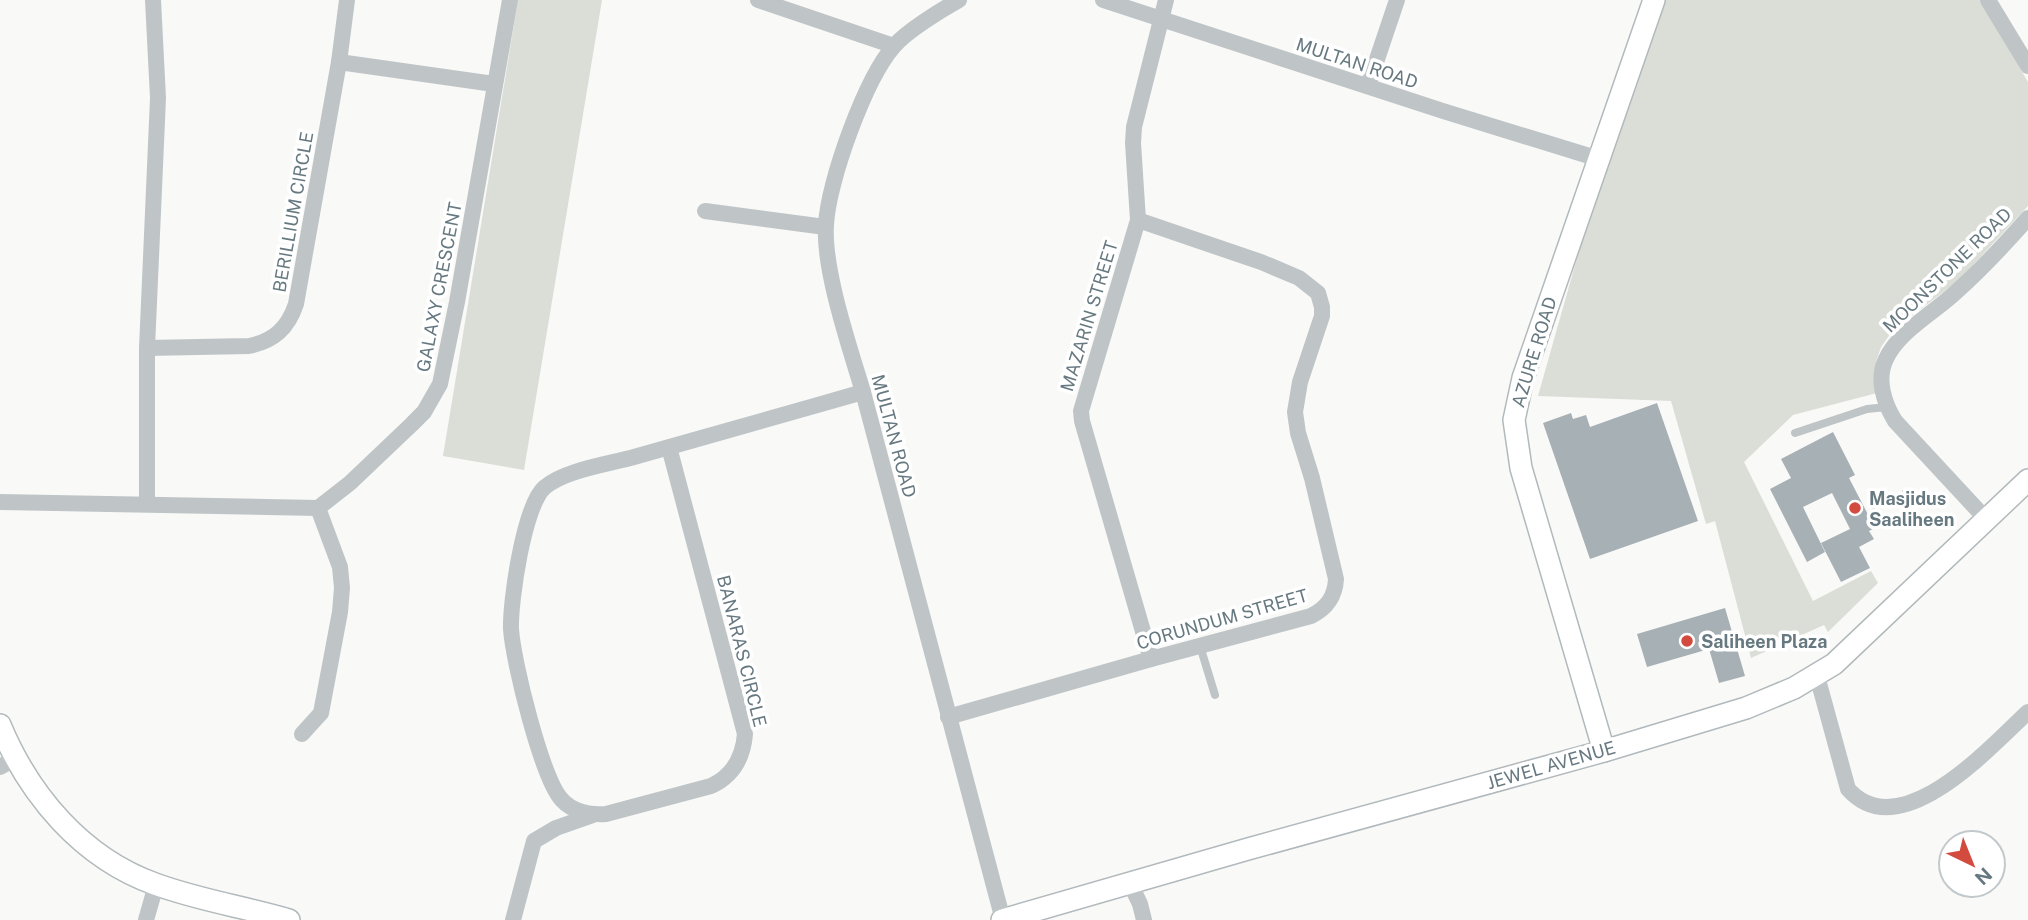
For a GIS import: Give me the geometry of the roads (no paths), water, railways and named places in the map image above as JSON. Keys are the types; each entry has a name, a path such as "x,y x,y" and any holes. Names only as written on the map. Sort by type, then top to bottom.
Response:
{"street":[{"path":"147,504 147,348 157,109 153,0"},
{"name":"BERILLIUM CIRCLE","path":"147,348 249,346 264,343 285,326 296,304 340,62 347,0"},
{"name":"GALAXY CRESCENT","path":"318,508 350,482 424,412 440,384 462,277 510,0"},
{"path":"758,0 894,46"},
{"name":"MULTAN ROAD","path":"959,0 894,46 862,101 834,184 825,227 831,271 850,350 1002,920"},
{"name":"MULTAN ROAD","path":"1103,0 1599,159"},
{"name":"MAZARIN STREET","path":"1151,659 1108,515 1081,411 1138,220 1134,127 1166,0"},
{"path":"1368,86 1397,0"},
{"name":"AZURE ROAD","path":"1604,751 1521,468 1514,420 1523,379 1654,0"},
{"path":"1988,0 2028,66"},
{"path":"340,62 494,84"},
{"path":"705,211 825,227"},
{"name":"MOONSTONE ROAD","path":"1886,407 1882,374 1886,359 1898,342 1955,294 2028,218"},
{"name":"CORUNDUM STREET","path":"948,718 1311,616 1329,603 1334,593 1336,579 1294,412 1300,382 1319,329 1322,307 1318,293 1299,278 1261,262 1138,220"},
{"path":"593,814 564,802 550,782 518,668 511,630 512,612 522,544 534,500 547,485 566,476 863,392"},
{"path":"1886,407 1911,440 1986,519"},
{"name":"BANARAS CIRCLE","path":"513,920 534,841 556,828 593,814 606,814 711,786 722,781 743,751 745,734 669,447"},
{"name":"JEWEL AVENUE","path":"1002,920 1604,751 1746,708 1794,688 1817,676 1852,648 2028,480"},
{"path":"0,502 318,508 340,567 341,600 321,713 302,734"},
{"path":"1817,676 1849,789 1858,800 1871,806 1901,806 1941,787 1966,770 2028,712"},
{"path":"0,725 8,763 76,839 115,867 156,885 289,920"},
{"path":"1130,884 1144,920"},
{"path":"146,920 156,885"}],"lane":[{"path":"1795,433 1867,409 1886,407"},
{"path":"1200,646 1215,695"}],"place":[{"name":"Masjidus Saaliheen","path":"1855,508"},
{"name":"Saliheen Plaza","path":"1687,641"}]}
